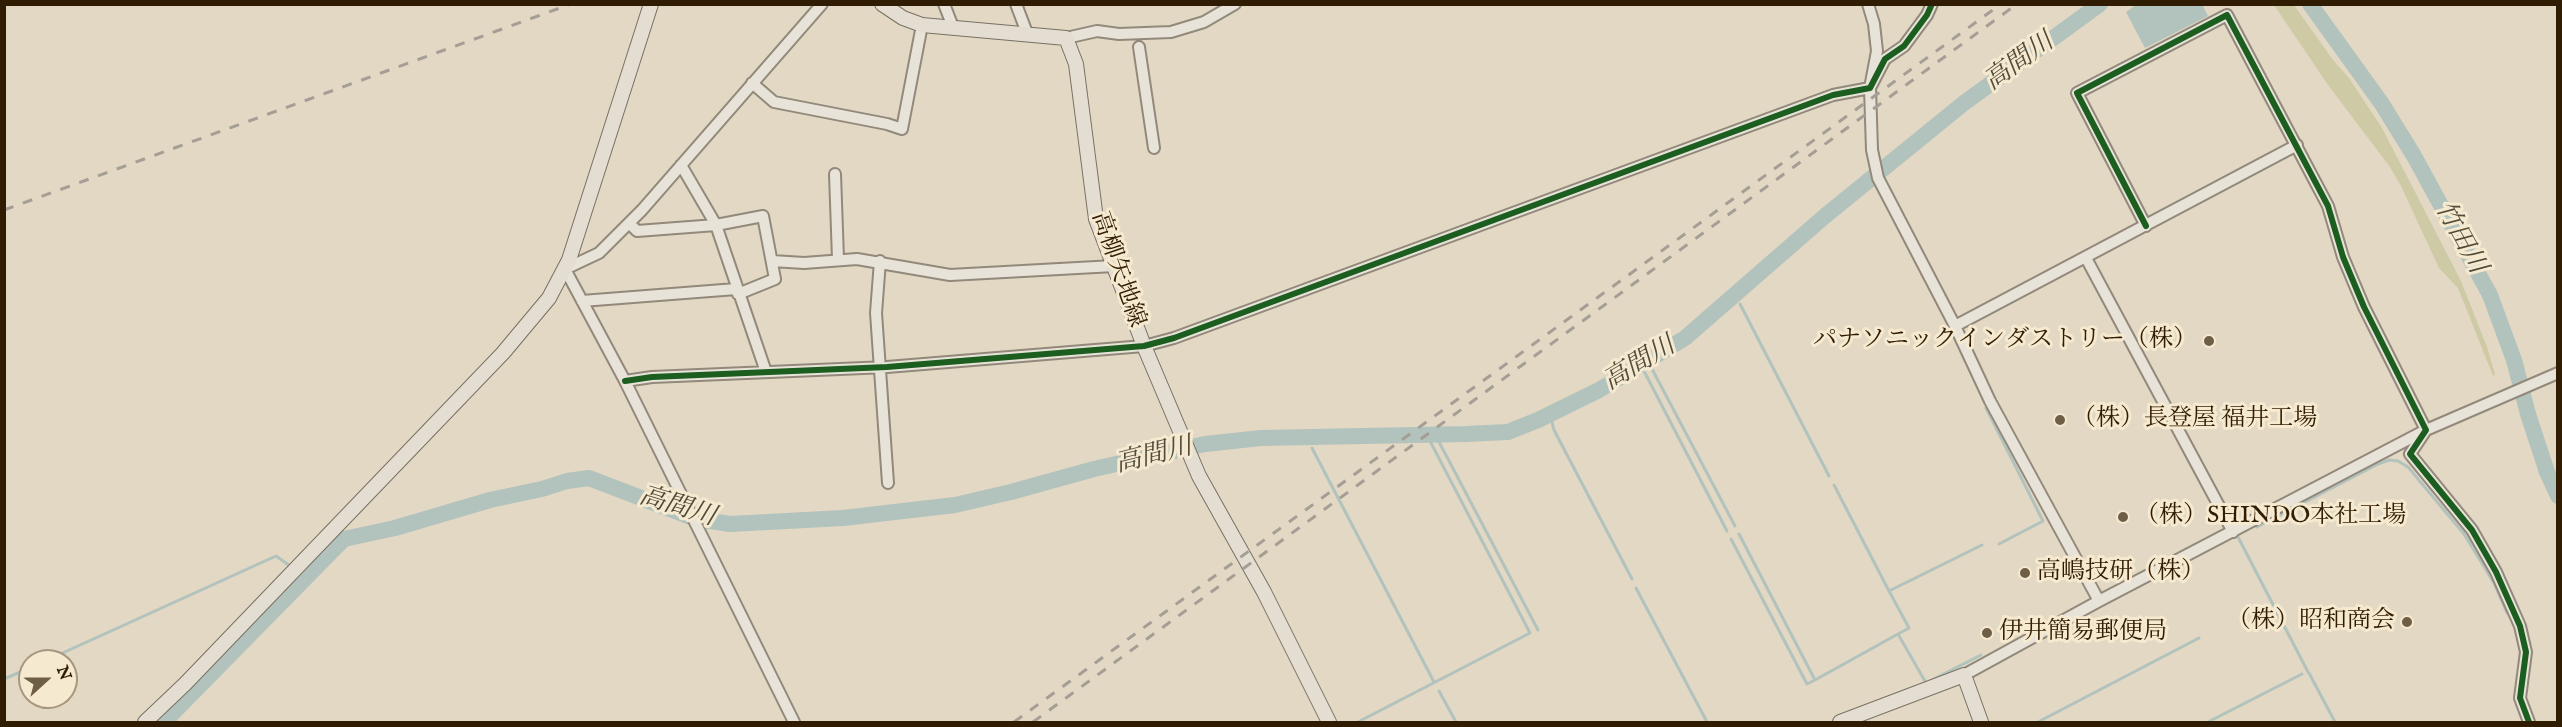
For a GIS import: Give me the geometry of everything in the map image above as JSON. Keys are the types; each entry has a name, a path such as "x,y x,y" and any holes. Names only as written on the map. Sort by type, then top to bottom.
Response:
{"main road":[{"path":"145,723 193,676 503,353 549,298 565,269 651,4"},
{"path":"882,4 903,18 922,25 1066,38"},
{"name":"高柳矢地線","path":"1066,38 1076,64 1096,219 1144,346 1200,476 1264,592 1329,723"},
{"path":"1840,723 1964,675 1981,723"}],"street":[{"path":"794,723 625,381 565,269 599,253 629,223 822,4"},
{"path":"944,4 952,27"},
{"path":"1016,4 1027,33"},
{"path":"1066,38 1096,32 1119,34 1171,32 1204,22 1235,4"},
{"path":"1868,4 1874,24 1877,51 1870,88 1872,150 1881,186 1955,326 1990,401 2099,601"},
{"path":"1870,88 1885,59 1904,46 1927,15 1932,4"},
{"path":"2146,226 2077,93 2227,15 2328,206 2343,257 2364,307 2426,430"},
{"path":"752,83 774,102 902,129 910,75 922,25"},
{"path":"1139,47 1154,148"},
{"path":"625,381 652,377 879,367 1144,346 1174,338 1833,95 1870,88"},
{"path":"1955,326 2297,145"},
{"path":"681,165 716,225 766,372"},
{"path":"836,174 838,259"},
{"path":"582,301 737,291 775,279 763,216 716,225 638,231 629,223"},
{"path":"2086,258 2233,532"},
{"path":"772,261 804,263 838,259 880,261 950,274 1114,266"},
{"path":"880,261 876,313 888,483"},
{"path":"1964,675 2099,601 2426,430 2558,373"},
{"path":"2426,430 2410,454 2472,530 2496,572 2520,626 2526,652 2520,698 2529,723"}],"shaded area":[{"path":"2202,4 2208,16 2145,48 2126,12 2136,5"},
{"path":"2274,5 2294,5 2333,60 2349,78 2382,128 2461,281 2487,347 2495,374 2493,376 2458,288 2439,268 2390,167 2328,85"}],"waterway":[{"name":"高間川","path":"164,722 344,539 395,528 490,500 567,481 589,478 696,519 730,524 843,518 955,505 1094,469 1205,444 1261,438 1508,432 1599,390 1685,338 1825,216 1964,103 2100,4"},
{"name":"竹田川","path":"2310,4 2382,104 2414,156 2490,295 2514,360 2528,414 2547,472 2558,496"},
{"path":"1740,304 1829,476"},
{"path":"1652,369 1735,526"},
{"path":"1645,373 1727,531"},
{"path":"1986,408 2043,521 1999,544"},
{"path":"1550,414 1554,430 1632,579"},
{"path":"1438,440 1538,630"},
{"path":"1358,722 1530,633 1430,441"},
{"path":"1312,448 1434,682"},
{"path":"2257,527 2378,464 2389,460 2398,461 2408,467 2464,534 2494,583 2507,613"},
{"path":"1834,485 1889,591 1982,545"},
{"path":"1739,534 1815,680 1898,634"},
{"path":"2238,537 2308,672"},
{"path":"1731,539 1807,684 1815,680"},
{"path":"71,649 276,556 293,568"},
{"name":"高間川","path":"298,572 304,577"},
{"path":"1636,588 1707,722"},
{"path":"1889,591 1909,628 1898,634 1926,683 1981,655"},
{"path":"2038,722 2199,638"},
{"path":"4,679 18,673"},
{"path":"2309,673 2335,722"},
{"path":"2208,722 2302,674"},
{"path":"1439,691 1456,722"}],"railway":[{"path":"4,210 571,4"},
{"path":"1014,722 2001,4"},
{"path":"1033,722 2017,4"}],"cycle path":[{"path":"625,381 652,377 887,367 1144,346 1174,338 1833,95 1870,88 1885,59 1904,46 1927,15 1932,4"},
{"path":"2146,226 2077,93 2227,15 2328,206 2343,257 2364,307 2426,430 2410,454 2472,530 2496,572 2520,626 2526,652 2520,698 2529,722"}],"place":[{"name":"パナソニックインダストリー（株）","path":"2209,341"},
{"name":"（株）長登屋 福井工場","path":"2060,420"},
{"name":"（株）SHINDO本社工場","path":"2123,517"},
{"name":"高嶋技研（株）","path":"2025,573"},
{"name":"（株）昭和商会","path":"2407,622"},
{"name":"伊井簡易郵便局","path":"1987,633"}]}
